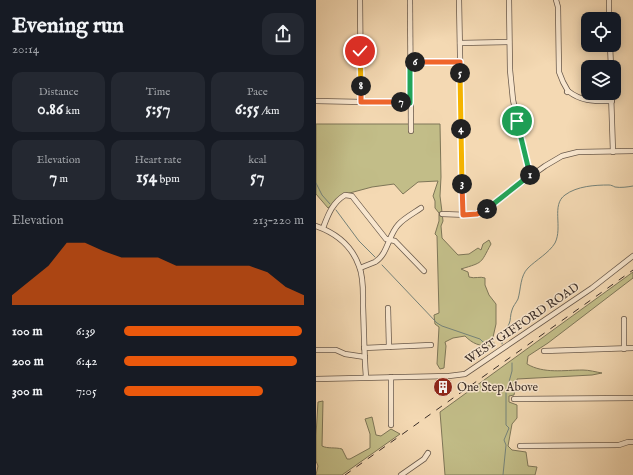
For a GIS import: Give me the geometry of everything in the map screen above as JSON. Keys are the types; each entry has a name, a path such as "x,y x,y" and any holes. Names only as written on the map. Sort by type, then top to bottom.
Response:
{"street":[{"path":"360,0 361,102"},
{"path":"410,0 411,131"},
{"path":"459,0 463,215"},
{"path":"509,0 510,70 513,100 530,176"},
{"path":"556,0 558,7 560,74 568,92 580,99 589,101 612,101 613,152"},
{"path":"609,0 609,12"},
{"path":"460,43 509,42"},
{"path":"410,62 460,62"},
{"path":"316,101 410,103"},
{"path":"442,214 477,214 486,210 556,158 567,154 578,152 633,152"},
{"path":"323,228 330,211 335,204 344,196 352,196 386,239 395,240 424,271"},
{"path":"360,268 380,258 385,251 389,239 399,225 421,208"},
{"path":"316,226 323,228 340,238 349,247 360,268 363,294 366,377"},
{"name":"WEST GIFFORD ROAD","path":"316,379 465,374 592,288 633,256"},
{"path":"388,308 388,347"},
{"path":"624,319 624,349"},
{"path":"364,348 431,345"},
{"path":"544,351 633,348"},
{"path":"316,350 336,350 345,354 365,357"},
{"path":"391,377 391,425"},
{"path":"514,399 633,398"},
{"path":"520,446 619,445 633,442"},
{"path":"401,475 424,459 428,453"}],"shaded area":[{"path":"316,124 440,124 440,196 443,221 441,226 442,238 458,255 469,254 478,248 481,250 483,244 489,240 491,244 483,259 474,265 461,269 468,272 469,277 485,278 485,285 489,295 496,304 496,324 491,346 476,344 465,336 453,338 445,342 444,368 440,369 437,364 439,327 435,324 434,315 439,313 437,236 435,234 439,221 439,213 435,208 433,196 438,181 418,182 403,194 394,184 372,187 346,194 328,208 316,194"},
{"path":"633,272 633,278 548,343 528,356 527,364 540,369 554,371 585,370 602,373 592,375 517,379 514,395 509,396 509,402 517,405 517,418 512,424 508,446 512,450 526,452 528,466 537,467 535,475 445,475 440,412"},
{"path":"323,401 322,446 342,449 347,459 350,459 370,448 370,434 365,419 372,417 376,435 381,436 391,429 400,434 342,475 316,475 318,466 316,461 316,435 318,402"}],"waterway":[{"path":"316,183 322,195 330,204"},
{"path":"502,344 503,336 510,322 512,309 518,299 525,271 555,243 558,230 558,210 561,199 570,192 586,187 604,185 615,187 633,186"},
{"path":"336,210 359,241 375,257"},
{"path":"382,265 437,323 480,339 483,342 494,343"},
{"path":"503,475 506,445 504,440 509,428 506,425 506,393 512,371 512,363"}],"railway":[{"path":"345,475 633,270"}],"place":[{"name":"One Step Above","path":"443,387"}],"route":[{"path":"360,51 361,102 410,103 410,62 460,62 463,215 477,214 486,210 530,176 517,121"}]}
